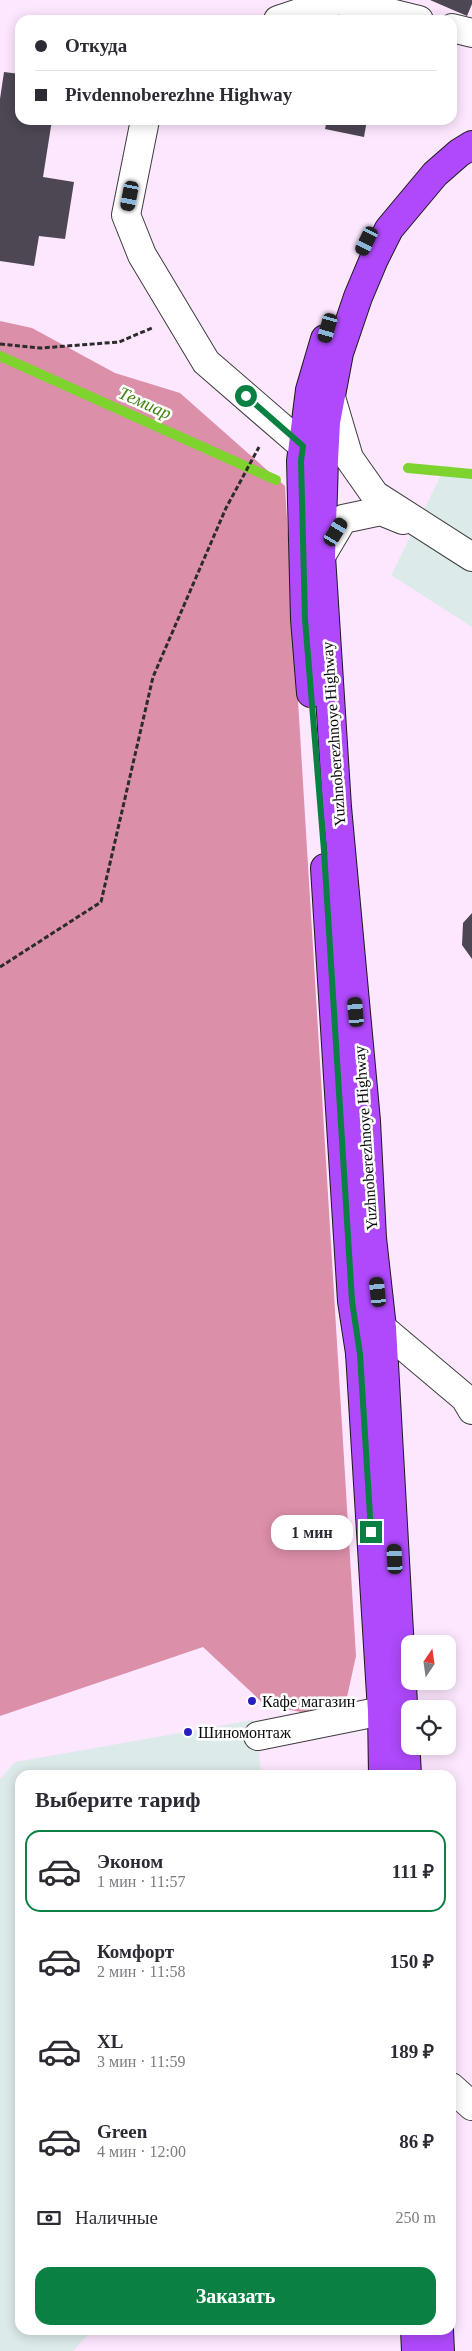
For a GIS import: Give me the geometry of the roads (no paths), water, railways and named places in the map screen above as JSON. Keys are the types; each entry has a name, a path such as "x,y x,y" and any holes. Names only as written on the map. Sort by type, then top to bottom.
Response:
{"highway":[{"name":"Yuzhnoberezhnoye Highway","path":"383,1770 382,1711 360,1354 352,1301 324,851 305,619 301,461 303,446 320,392 333,312 375,223 414,176 472,126"},
{"name":"Yuzhnoberezhnoye Highway","path":"407,1770 382,1328 372,1238 366,1121 337,807 321,556 326,422 320,392 339,353 358,297 389,230 436,174 459,154 472,146"},
{"path":"352,1301 382,1328 360,1354"},
{"path":"415,2335 416,2351"},
{"path":"439,2335 440,2351"}],"street":[{"path":"293,15 337,0 399,15"},
{"path":"457,29 472,32"},
{"path":"144,125 126,215 142,255 206,362 303,446"},
{"path":"320,392 349,458 374,494 472,557"},
{"path":"321,556 343,519 382,511 440,535"},
{"path":"382,1328 465,1398 472,1410"},
{"path":"258,1736 382,1711"},
{"path":"456,2092 472,2106"}],"waterway":[{"name":"Темиар","path":"0,356 276,480"},
{"name":"Темиар","path":"408,468 472,474"}],"place":[{"name":"Кафе магазин","path":"252,1701"},
{"name":"Шиномонтаж","path":"188,1732"}]}
